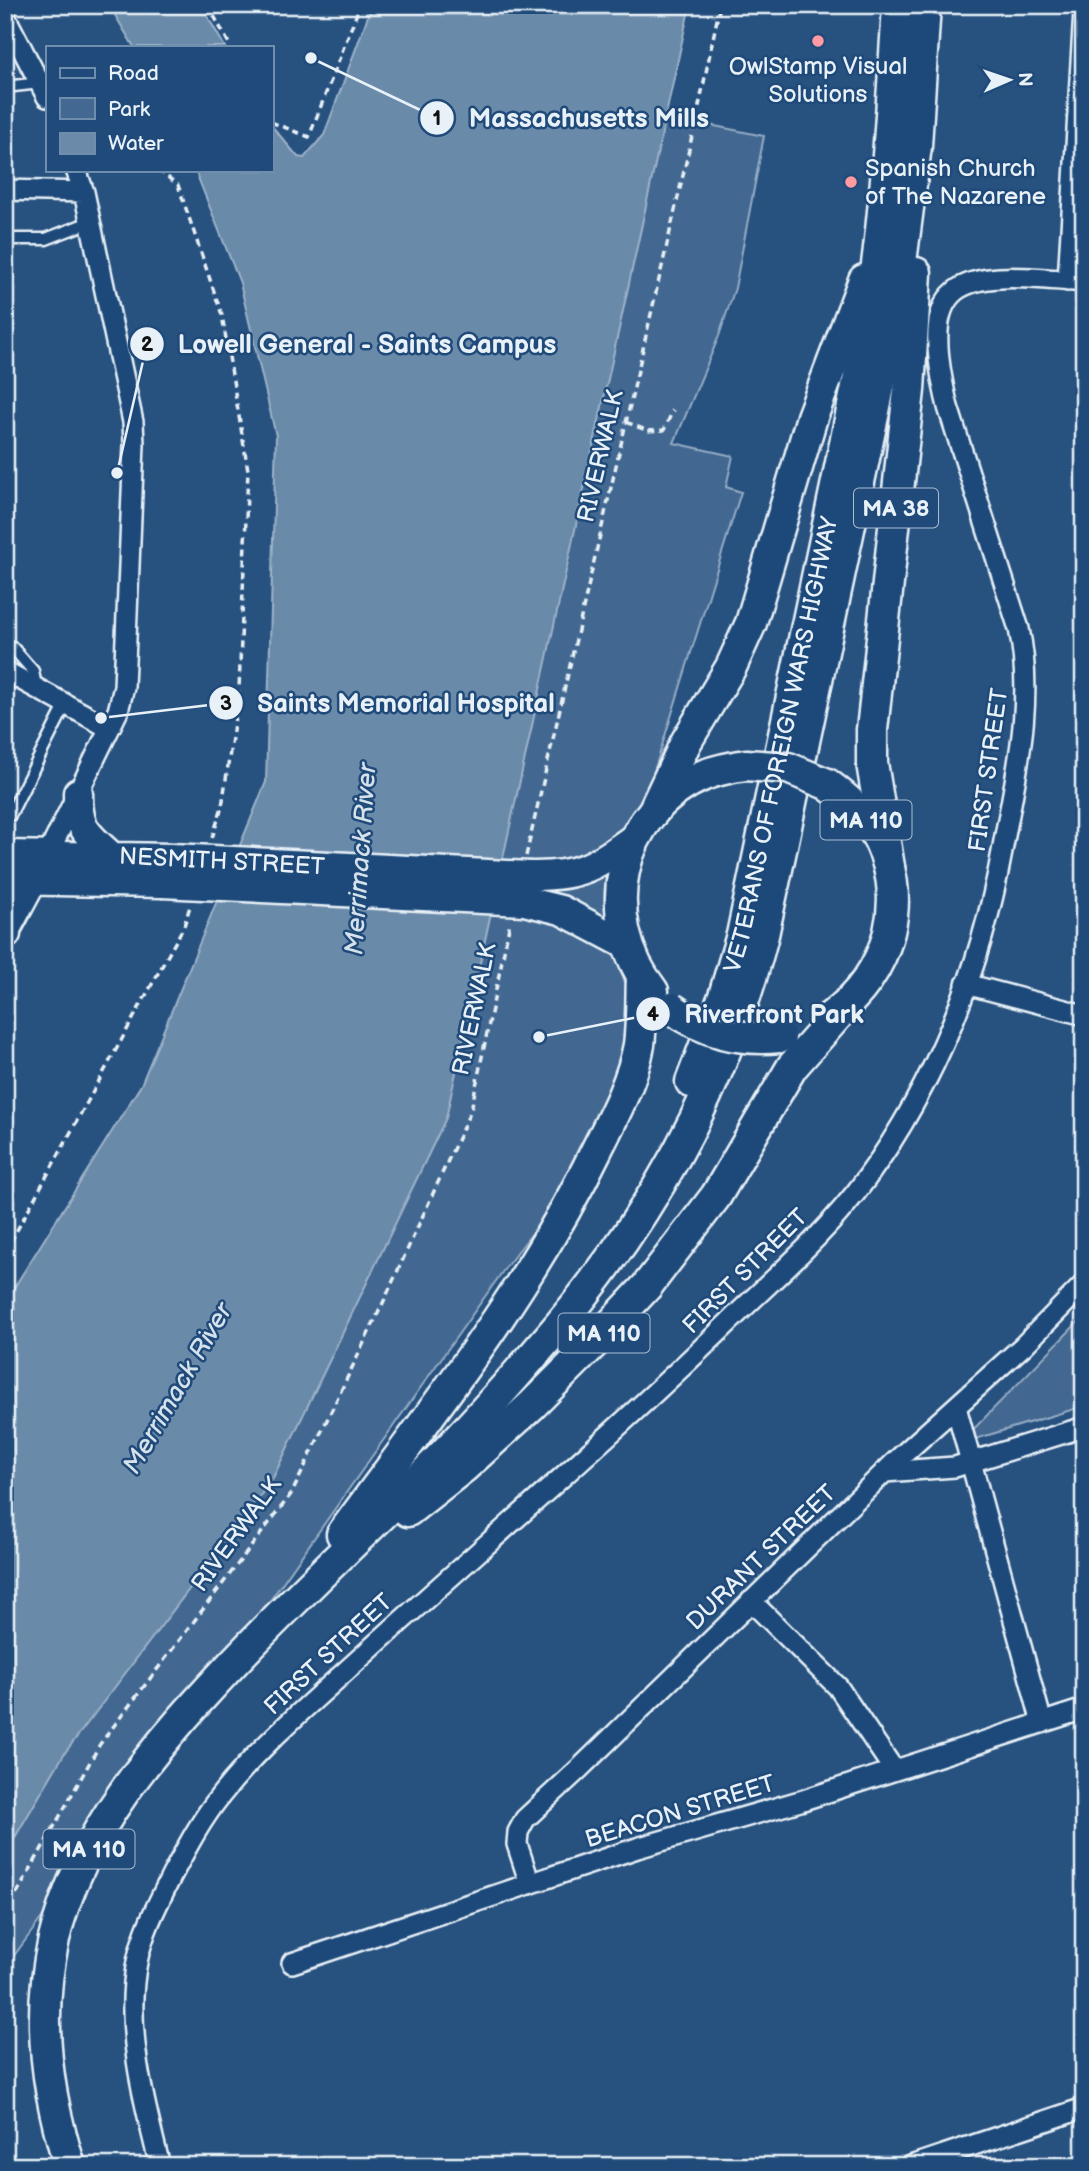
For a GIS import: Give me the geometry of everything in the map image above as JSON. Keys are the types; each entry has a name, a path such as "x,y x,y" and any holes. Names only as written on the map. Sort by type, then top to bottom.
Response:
{"main road":[{"name":"VETERANS OF FOREIGN WARS HIGHWAY","path":"296,1596 396,1476 539,1321 585,1265 639,1185 699,1065 742,935 863,358 884,220 898,5"},
{"name":"VETERANS OF FOREIGN WARS HIGHWAY","path":"70,2166 54,2111 44,2047 47,1977 63,1908 90,1846 145,1763 213,1684 296,1596 412,1486 572,1310 647,1208 709,1093 742,1009 763,935 882,375 908,221 925,5"},
{"name":"MA 38","path":"889,867 872,763 872,738 912,358 916,146"},
{"path":"627,945 621,914 622,881 630,850 686,742 732,667 746,635 811,417 859,295 884,220"},
{"name":"MA 110","path":"296,1596 464,1467 533,1405 647,1286 692,1230 737,1164 792,1067 870,979 887,944 894,906 889,867 882,847 859,811 827,784 788,768 746,765 715,772 686,784 645,824"},
{"path":"78,793 78,816 82,825 87,834 111,856"},
{"name":"NESMITH STREET","path":"5,880 167,871 523,888 601,863 645,824"},
{"name":"NESMITH STREET","path":"5,855 111,856 167,871"},
{"name":"NESMITH STREET","path":"523,888 627,945"},
{"path":"5,918 5,935"},
{"name":"MA 110","path":"296,1596 524,1281 569,1204 606,1132 639,1045 642,976 627,945"},
{"path":"642,976 652,990 689,1021 727,1036 761,1039 780,1037 814,1027 844,1008"}],"street":[{"path":"1076,281 1084,8"},
{"path":"5,16 11,37 44,90"},
{"path":"5,935 118,711 124,687 134,444 129,400 84,192 77,172"},
{"path":"5,190 84,192"},
{"name":"FIRST STREET","path":"160,2166 136,2053 133,1995 137,1962 157,1905 199,1825 244,1767 289,1722 685,1364 830,1222 864,1182 900,1128 936,1060 981,945 996,883 1014,790 1024,713 1025,658 1019,629 948,407 939,366 938,323 941,310 957,288 986,277 1076,281"},
{"path":"5,671 109,728"},
{"path":"966,984 1084,1015"},
{"name":"DURANT STREET","path":"530,1884 517,1844 518,1832 524,1819 579,1769 884,1472 1023,1346 1084,1284"},
{"path":"956,1407 1042,1723"},
{"path":"884,1472 954,1467 1084,1427"},
{"path":"751,1601 838,1687 894,1770"},
{"name":"BEACON STREET","path":"292,1963 637,1849 1084,1709"},
{"path":"911,2166 1084,2108"}],"lane":[{"path":"1072,5 1084,8"},
{"path":"5,87 44,90"},
{"path":"5,239 46,239 90,222"},
{"path":"12,647 33,671 36,688"},
{"path":"5,815 10,815 66,704"}],"path":[{"path":"208,5 230,46"},
{"path":"273,123 309,138 360,5"},
{"name":"RIVERWALK","path":"5,1915 100,1744 292,1493 471,1110 720,5"},
{"path":"161,172 178,185 222,314 248,470 239,690 222,807 209,847"},
{"path":"626,422 648,431 664,430 673,410"},
{"path":"5,1252 184,926 192,900"},
{"path":"5,2148 10,2166"}],"green space":[{"path":"641,111 764,136 735,288 719,336 674,443 733,456 726,487 741,492 604,932 628,989 632,1069 609,1135 508,1264 148,1773 5,1968 5,1856 47,1777"},
{"path":"1084,1316 1084,1406 959,1444"}],"water":[{"path":"109,5 201,5 224,46 133,46"},
{"name":"Merrimack River","path":"372,5 690,5 446,1118 272,1480 64,1754 5,1854 5,1302 141,1085 266,782 276,436 240,283 196,172 273,172 273,127 298,157 304,158 324,135"}],"place":[{"name":"OwlStamp Visual Solutions","path":"818,41"},
{"name":"Massachusetts Mills","path":"311,58"},
{"name":"Spanish Church of The Nazarene","path":"851,182"},
{"name":"Lowell General - Saints Campus","path":"117,473"},
{"name":"Saints Memorial Hospital","path":"101,718"},
{"name":"Riverfront Park","path":"539,1037"}]}
